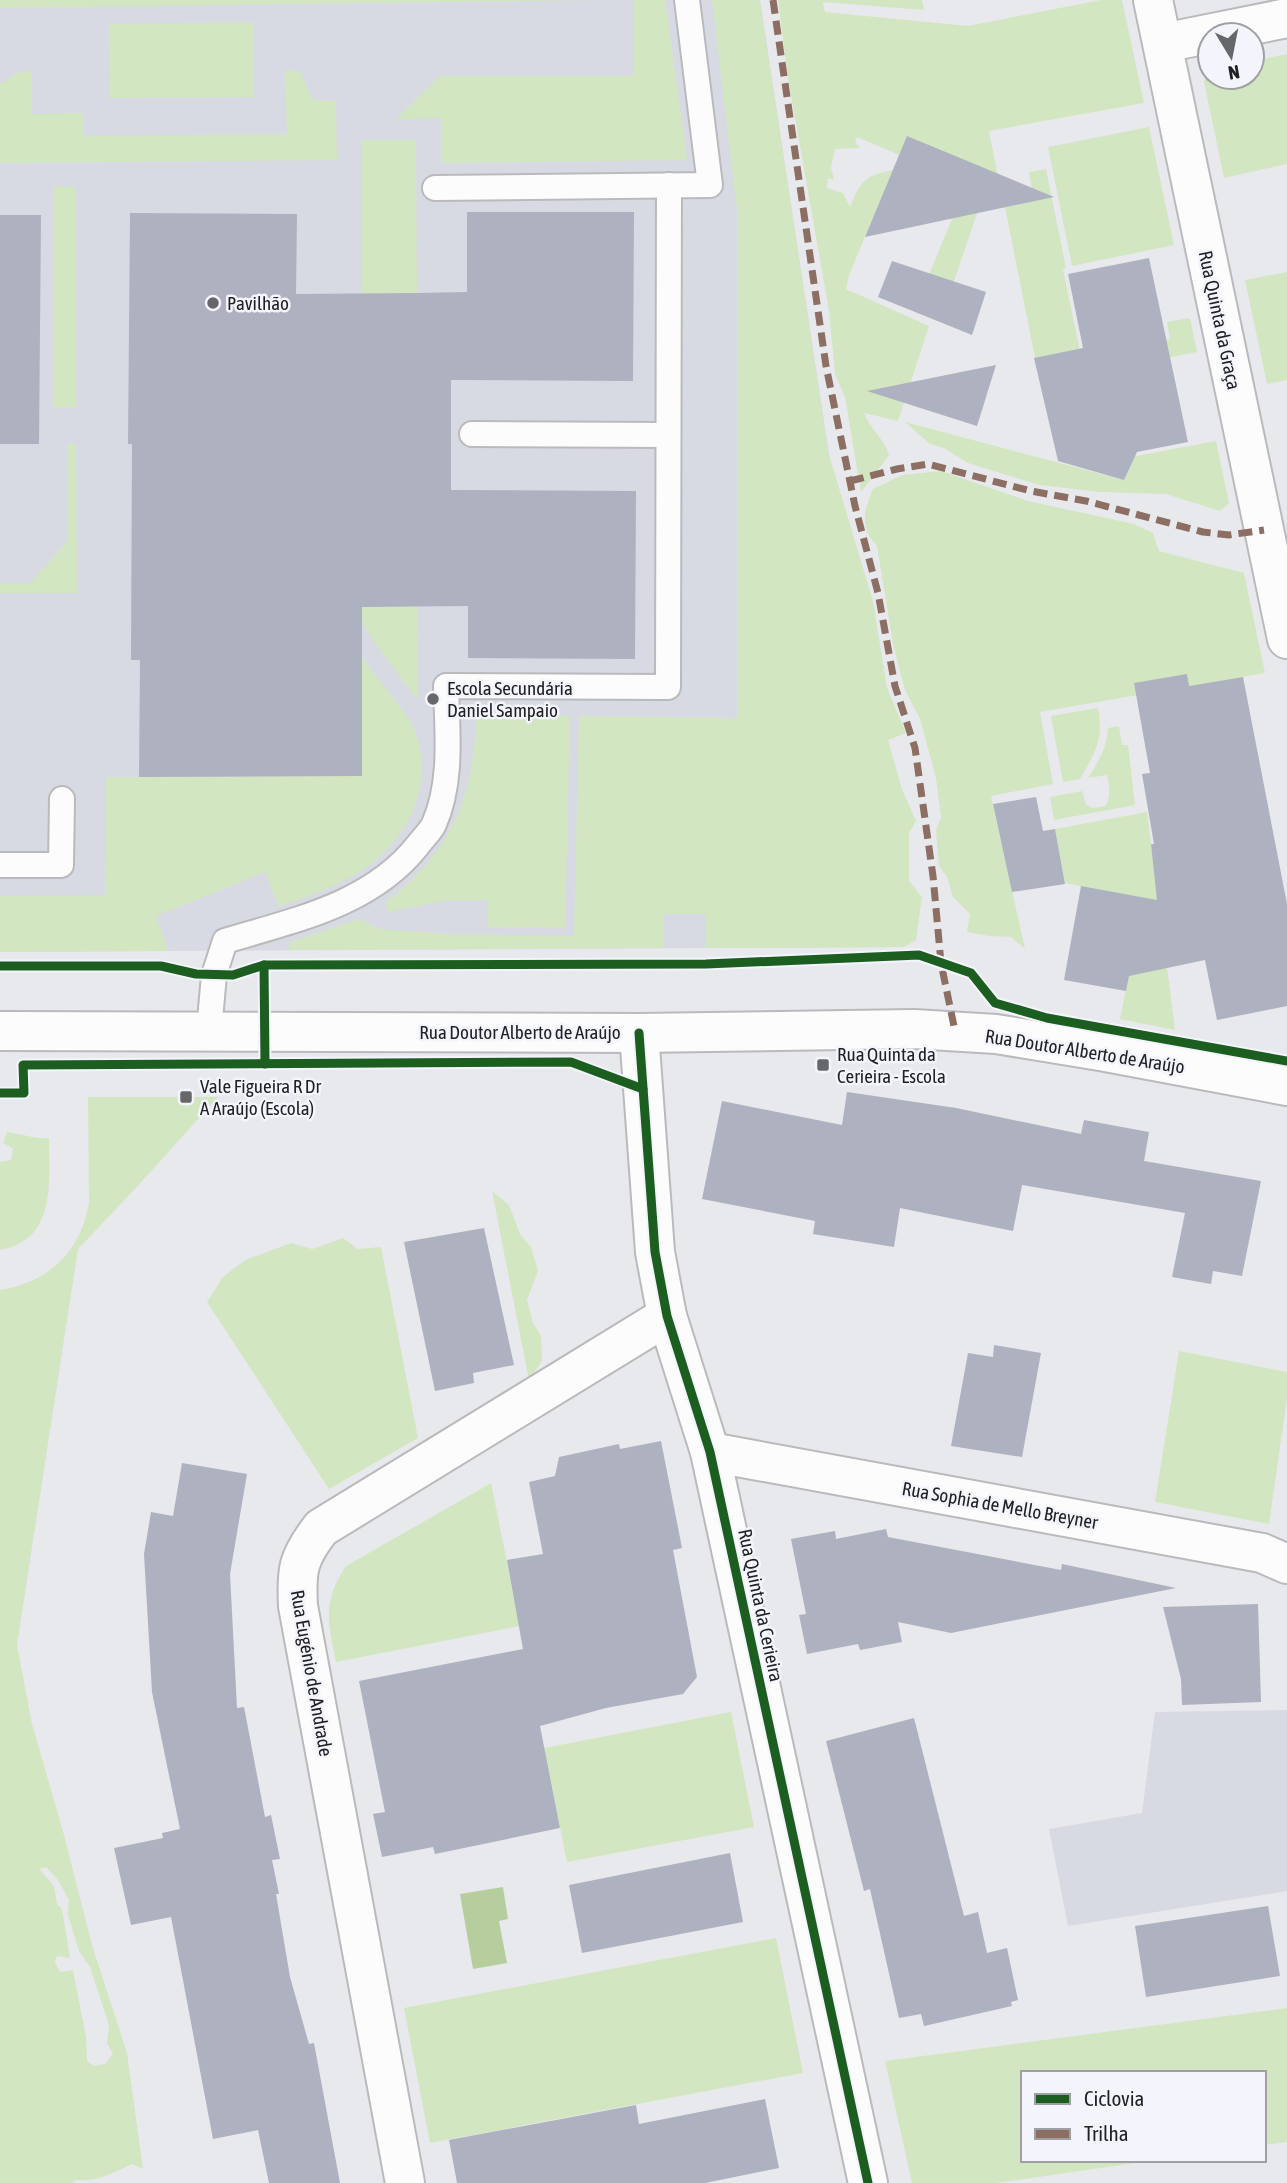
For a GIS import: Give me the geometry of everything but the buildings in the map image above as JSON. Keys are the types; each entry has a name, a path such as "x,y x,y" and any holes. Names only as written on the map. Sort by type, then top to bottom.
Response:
{"street":[{"name":"Rua Quinta da Graça","path":"1153,0 1287,639"},
{"path":"1163,43 1287,18"},
{"name":"Rua Doutor Alberto de Araújo","path":"0,1031 639,1033 914,1029 996,1034 1287,1086"},
{"name":"Rua Quinta da Cerieira","path":"639,1033 655,1252 667,1316 710,1452 868,2183"},
{"name":"Rua Eugénio de Andrade","path":"405,2183 298,1606 296,1576 304,1549 321,1528 667,1316"},
{"name":"Rua Sophia de Mello Breyner","path":"710,1452 1262,1553 1287,1564"}],"lane":[{"path":"435,188 710,185 687,0"},
{"path":"209,1031 214,975 225,941 331,908 379,883 408,858 433,825 444,790 447,764 446,686 668,687 669,186"},
{"path":"472,434 668,435"},
{"path":"0,865 61,865 62,799"}],"shaded area":[{"name":"Escola Secundária Daniel Sampaio","path":"0,0 760,0 904,947 0,952"},
{"path":"0,0 596,0 0,8"},
{"path":"634,0 665,0 687,160 441,163 441,118 396,119 440,76 634,76"},
{"path":"712,0 760,0 828,451 873,601 887,688 906,733 888,740 902,789 916,821 909,833 909,881 922,897 916,940 904,947 706,948 706,914 664,914 664,948 290,950 290,942 359,919 380,929 447,934 574,936 579,716 737,718 737,210"},
{"path":"778,0 922,0 924,10 823,2 825,12 968,26 1101,0 1122,0 1144,103 989,131 1000,187 985,190 954,281 914,311 961,197 916,162 857,137 855,142 860,148 835,149 831,168 834,179 828,179 827,188 843,193 850,207 865,181 876,174 893,170 849,275 846,289 929,326 898,421 864,413 889,455 861,492 845,397 835,374 829,311 788,78"},
{"path":"254,22 254,97 110,98 109,24"},
{"path":"1287,54 1287,164 1224,178 1206,91 1266,91 1266,58"},
{"path":"285,70 300,71 313,100 336,101 337,160 0,163 0,84 19,72 32,71 31,114 83,113 84,136 287,134"},
{"path":"1149,127 1174,245 1072,266 1048,147"},
{"path":"362,140 416,140 417,293 362,294"},
{"path":"1046,169 1081,356 1170,339 1167,322 1190,318 1197,352 1075,376 1069,351 1035,358 1005,207 1034,201 1029,172"},
{"path":"53,186 75,187 76,407 53,407"},
{"path":"1287,272 1287,380 1267,384 1245,280"},
{"path":"905,422 1124,480 1127,473 1125,458 1216,441 1229,503 1220,511 1166,494 1101,492 1039,485 968,463 944,448 930,444"},
{"path":"67,444 76,444 77,593 0,593 0,583 30,583 67,542"},
{"path":"941,471 1028,501 1134,524 1153,533 1159,551 1244,573 1265,673 1040,712 1053,784 991,796 1025,949 1011,937 967,932 970,914 953,897 947,877 939,866 936,830 941,817 936,778 920,719 905,690 893,644 877,546 865,525 867,504 873,489 902,475"},
{"path":"417,606 418,701 362,622 362,607"},
{"path":"362,658 411,723 420,750 420,789 414,807 406,824 382,855 336,885 279,907 265,872 156,916 168,951 0,952 0,896 105,895 106,777 362,776"},
{"path":"1098,708 1100,729 1094,754 1080,779 1063,782 1051,716"},
{"path":"476,715 570,716 565,928 487,927 487,900 443,901 388,912 386,902 427,863 455,820 471,771"},
{"path":"1119,726 1122,745 1128,745 1135,805 1054,820 1050,797 1082,791 1086,805 1093,808 1105,806 1109,795 1107,775 1088,778 1104,748 1108,728"},
{"path":"1147,812 1175,1030 1120,1019 1144,898 1065,883 1055,829"},
{"path":"88,1097 218,1097 78,1249 17,1645 32,1724 92,1945 127,2053 143,2169 132,2164 98,2178 71,2183 0,2183 0,1290 33,1280 60,1262 79,1236 89,1202","holes":["46,1867 58,1880 69,1900 68,1915 79,1951 90,1967 109,2025 107,2043 113,2054 105,2064 94,2066 87,2061 86,2037 73,1970 60,1972 55,1962 57,1956 70,1958 62,1909 57,1904 54,1886 39,1869"]},
{"path":"7,1132 49,1138 49,1190 41,1222 32,1234 18,1244 0,1250 0,1162 11,1160 13,1148 3,1143"},
{"path":"492,1191 509,1205 520,1234 531,1247 538,1271 527,1300 533,1323 541,1336 542,1361 529,1380"},
{"path":"343,1238 358,1249 381,1247 418,1438 329,1489 207,1302 223,1277 245,1260 291,1243 312,1249"},
{"path":"1179,1351 1287,1372 1287,1398 1269,1524 1155,1502"},
{"path":"491,1483 520,1626 336,1662 329,1624 330,1602 346,1566"},
{"path":"1287,1710 1287,1891 1068,1926 1049,1829 1142,1813 1155,1712"},
{"path":"731,1712 754,1827 567,1862 544,1748"},
{"path":"503,1887 508,1919 499,1921 507,1963 473,1969 460,1894"},
{"path":"776,1938 803,2073 430,2143 404,2008"},
{"path":"1287,2008 1287,2142 1266,2145 1266,2071 1021,2071 1021,2162 1142,2162 996,2183 912,2183 885,2061"}],"marked path":[{"path":"773,0 826,366 855,506 878,593 895,686 915,748 933,876 941,963 955,1031"},
{"path":"850,481 928,464 1203,532 1229,535 1264,530"}],"cycle path":[{"path":"0,966 161,966 196,974 233,975 264,965 706,964 919,955 971,973 995,1003 1047,1018 1287,1061"},
{"path":"264,965 265,1064"},
{"path":"639,1033 655,1252 667,1316 710,1452 868,2183"},
{"path":"0,1093 24,1093 23,1065 571,1062 643,1089"}],"place":[{"name":"Pavilhão","path":"213,303"},
{"name":"Escola Secundária Daniel Sampaio","path":"433,699"},
{"name":"Rua Quinta da Cerieira - Escola","path":"823,1065"},
{"name":"Vale Figueira R Dr A Araújo (Escola)","path":"186,1097"}]}
